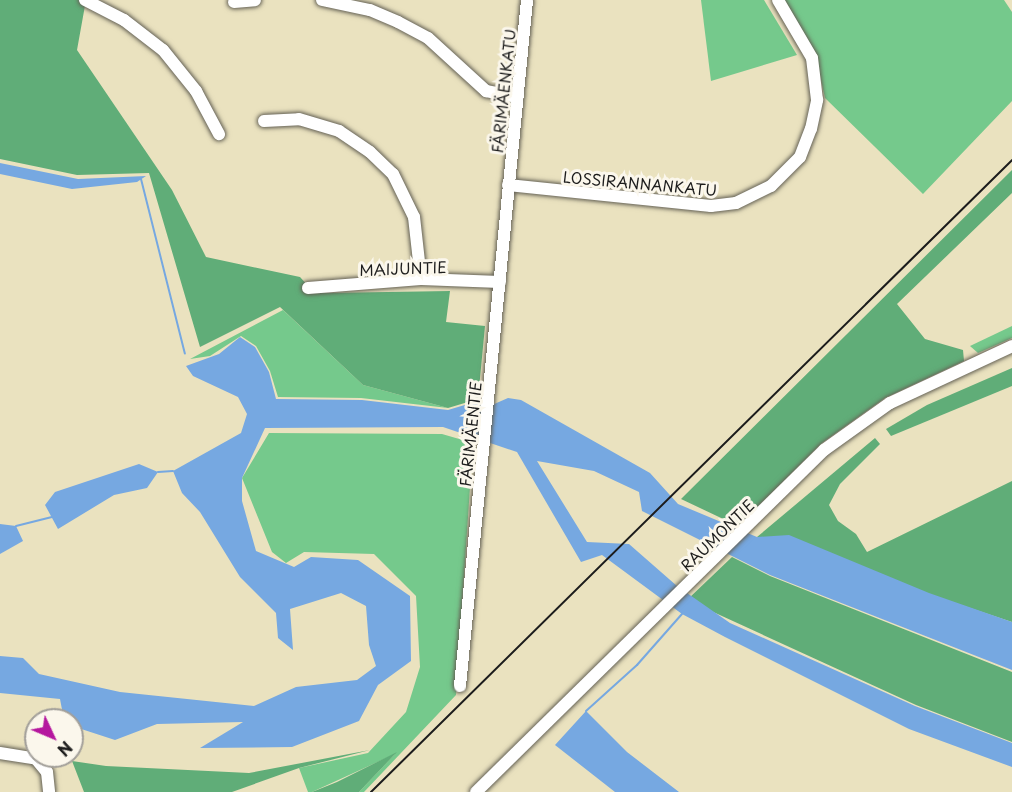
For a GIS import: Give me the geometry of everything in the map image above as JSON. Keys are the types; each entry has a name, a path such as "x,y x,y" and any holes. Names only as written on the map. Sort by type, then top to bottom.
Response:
{"street":[{"path":"85,0 124,20 163,50 196,91 219,134"},
{"path":"234,2 255,0"},
{"path":"322,0 370,10 398,22 428,38 486,91 517,97"},
{"name":"FÄRIMÄENKATU","path":"508,185 528,0"},
{"name":"LOSSIRANNANKATU","path":"508,185 711,206 736,203 771,186 800,157 811,129 817,100 812,58 778,0"},
{"path":"264,121 299,119 330,127 358,143 393,174 414,217 421,279"},
{"name":"FÄRIMÄENTIE","path":"460,686 490,394 508,185"},
{"name":"MAIJUNTIE","path":"308,288 421,279 500,282"},
{"name":"RAUMONTIE","path":"476,792 824,450 868,416 1012,346"},
{"path":"0,753 36,759 46,772 49,792"}],"green space":[{"path":"0,0 86,0 77,50 172,190 206,257 300,277 311,289 325,293 450,291 446,322 485,326 478,399 448,408 363,385 280,307 200,347 149,173 77,175 0,159"},
{"path":"701,0 764,0 797,55 711,81"},
{"path":"781,0 1004,0 1012,12 1012,101 923,194 825,98 817,62"},
{"path":"1012,170 1012,193 897,304 925,339 963,350 964,361 885,398 822,443 738,526 681,499"},
{"path":"283,310 363,385 448,408 361,398 278,397 270,371 256,346 241,336 210,356 190,359"},
{"path":"1012,326 1012,338 978,353 970,346"},
{"path":"1012,368 1012,386 891,436 886,429 927,405"},
{"path":"269,433 442,434 473,443 456,695 364,792 359,792 395,754 312,792 308,792 299,768 368,753 406,712 420,667 416,596 374,554 304,552 286,563 272,552 242,478"},
{"path":"875,438 880,444 840,484 829,505 838,521 856,534 867,552 1012,481 1012,622 757,537"},
{"path":"732,557 770,576 1012,672 1012,742 916,705 687,600"},
{"path":"370,750 299,768 232,792 84,792 75,768 84,768 84,763 106,766 249,773"},
{"path":"397,752 359,792 312,792 337,782"}],"water":[{"path":"0,163 78,179 146,176 137,182 72,189 0,174"},
{"path":"240,337 255,347 269,372 276,399 362,400 448,410 478,401 492,405 508,398 521,400 650,473 678,504 757,537 789,535 929,593 1012,622 1012,670 770,575 642,511 639,492 594,471 537,461 587,542 629,544 677,586 730,623 915,706 1012,743 1012,767 909,729 725,637 682,614 602,555 581,562 517,452 443,427 265,428 242,478 242,501 256,551 294,567 311,557 358,560 410,596 411,661 378,685 359,721 292,747 200,748 243,722 157,724 115,740 84,730 84,708 62,708 60,699 0,693 0,656 23,658 39,674 120,692 254,706 296,687 357,680 376,666 369,645 366,606 341,593 290,609 293,650 278,638 276,613 240,577 200,512 182,493 173,471 241,433 247,414 238,397 193,376 186,366 219,354"},
{"path":"139,464 158,472 147,488 114,495 58,529 45,505 55,492"},
{"path":"0,524 16,526 23,541 0,554"},
{"path":"586,711 627,752 679,792 615,792 555,745"}],"waterway":[{"path":"141,179 185,354"},
{"path":"158,472 173,471"},
{"path":"16,526 52,517"},
{"path":"586,711 637,665 682,614"}],"railway":[{"path":"371,792 1012,160"}]}
